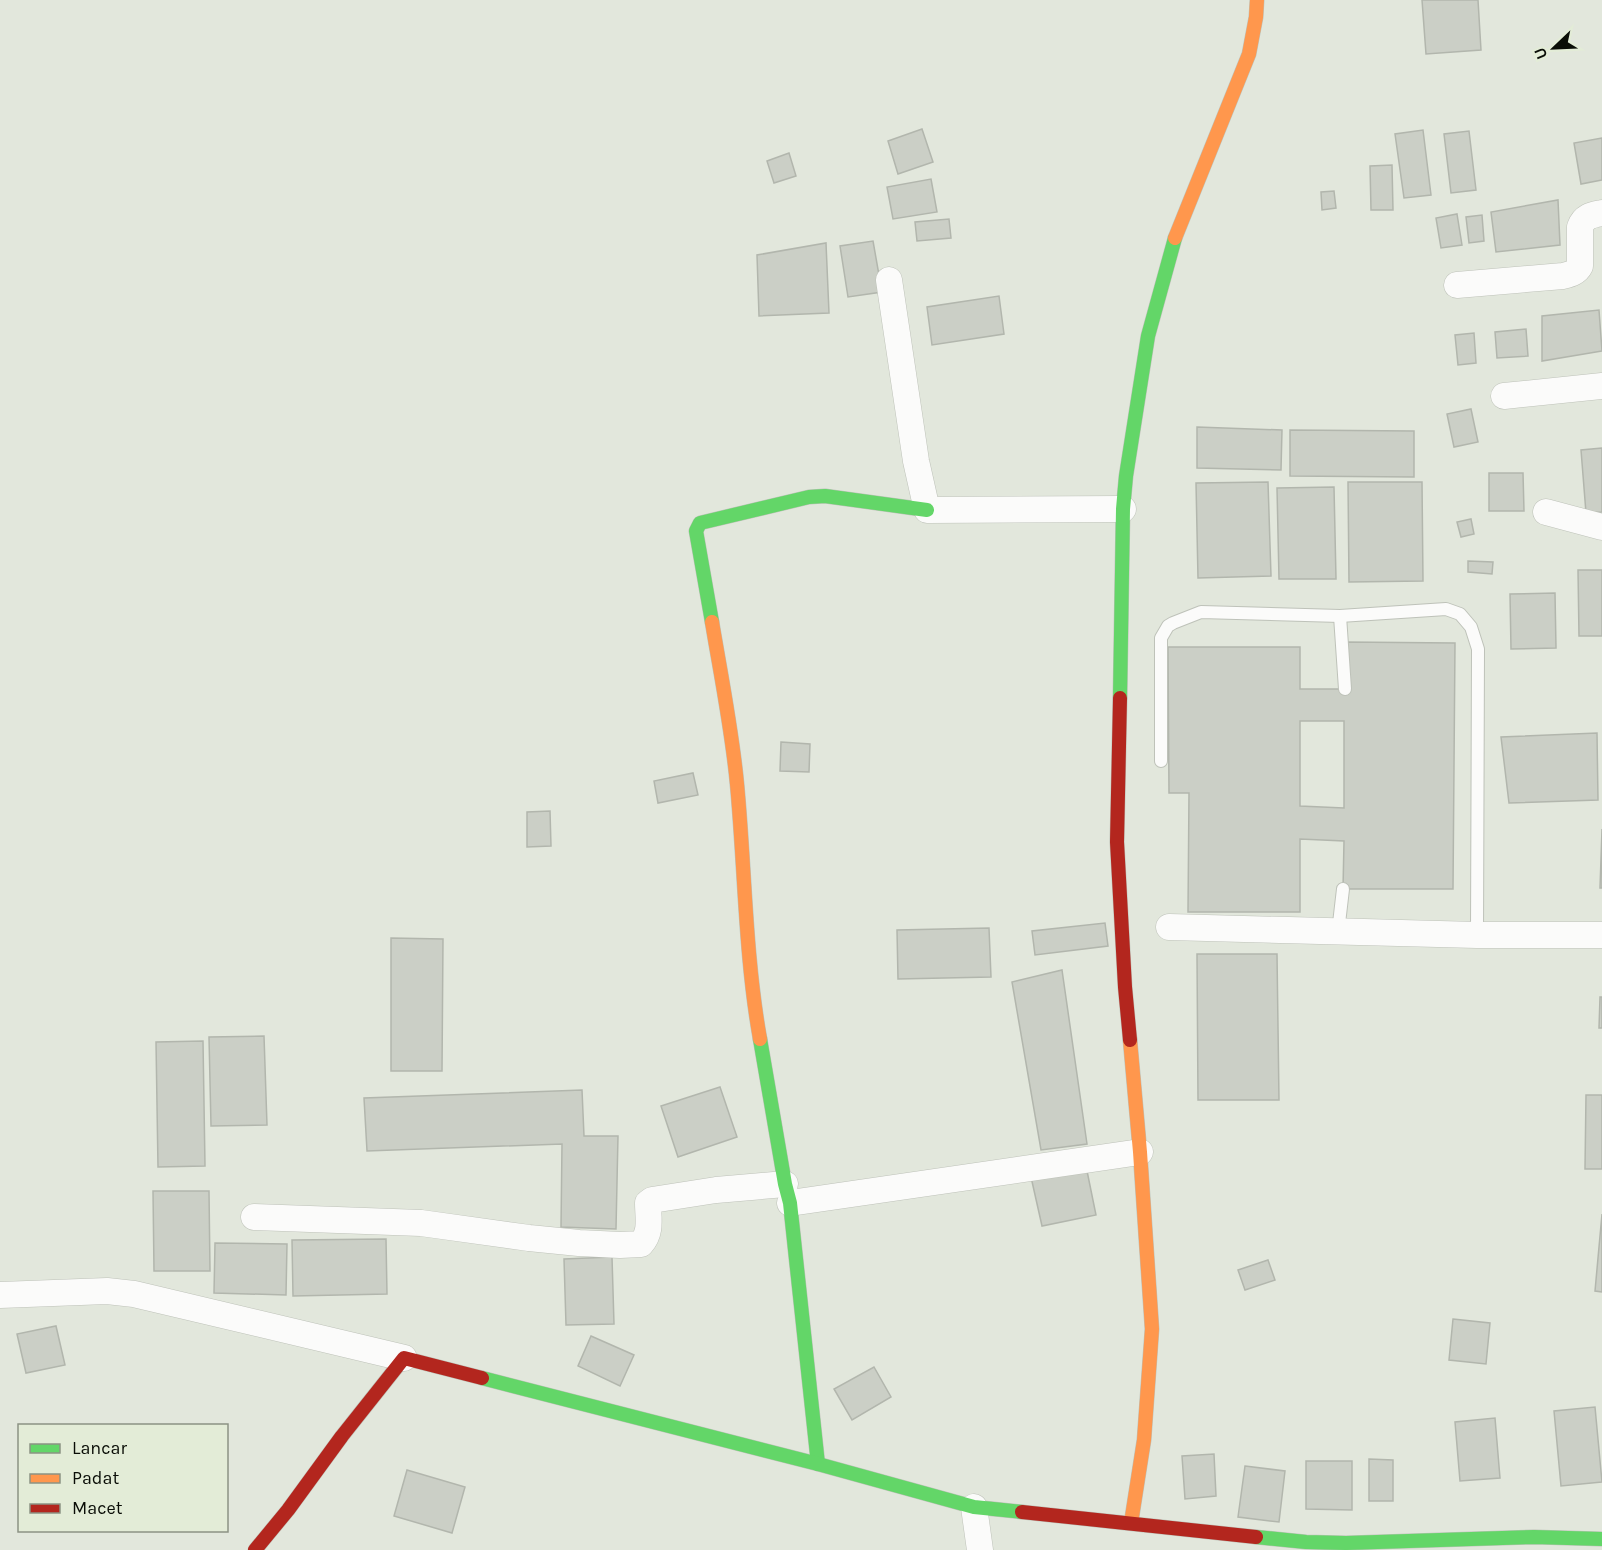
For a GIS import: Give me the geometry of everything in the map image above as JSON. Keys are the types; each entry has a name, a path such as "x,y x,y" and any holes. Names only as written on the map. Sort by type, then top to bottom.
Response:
{"street":[{"path":"1131,1523 1144,1440 1152,1329 1140,1152 1125,987 1118,854 1123,509 1148,336 1163,277 1175,237 1249,54 1257,0"},
{"path":"1457,285 1563,276 1573,273 1580,266 1580,227 1589,216 1602,213"},
{"path":"889,280 916,461 927,510"},
{"path":"1504,396 1602,386"},
{"path":"818,1464 788,1194 753,999 737,783 731,735 696,531 700,523 809,496 825,496 927,510 1123,509"},
{"path":"1546,512 1602,527"},
{"path":"1169,927 1476,935 1602,935"},
{"path":"254,1217 421,1223 579,1244 640,1244 648,1229 648,1203 651,1201 706,1191 788,1194 1140,1152"},
{"path":"0,1295 107,1291 134,1294 404,1358 818,1464 974,1507 1131,1523 1245,1543 1306,1542 1389,1546 1534,1537 1602,1539"},
{"path":"255,1550 404,1358"},
{"path":"974,1507 980,1550"}],"lane":[{"path":"1161,761 1161,638 1168,626 1190,615 1201,612 1340,616 1446,609 1460,614 1471,627 1478,649 1476,935"},
{"path":"1340,616 1345,689"},
{"path":"1338,932 1343,888"}],"building":[{"path":"1422,0 1478,0 1481,50 1426,54"},
{"path":"922,129 933,162 898,174 888,141"},
{"path":"1423,130 1431,195 1404,198 1395,134"},
{"path":"1469,131 1476,190 1451,193 1444,134"},
{"path":"1602,138 1602,180 1581,184 1574,143"},
{"path":"789,153 796,176 774,183 767,161"},
{"path":"1392,165 1393,210 1371,210 1370,166"},
{"path":"931,179 937,212 893,219 887,187"},
{"path":"1334,191 1336,208 1322,210 1321,192"},
{"path":"1558,200 1560,245 1496,252 1491,212"},
{"path":"1457,214 1462,245 1441,248 1436,218"},
{"path":"1482,215 1484,241 1469,243 1466,217"},
{"path":"949,219 951,238 917,241 915,222"},
{"path":"873,241 882,292 848,297 840,246"},
{"path":"826,243 829,313 759,316 757,255"},
{"path":"999,296 1004,334 932,345 927,307"},
{"path":"1599,310 1602,351 1542,361 1542,316"},
{"path":"1526,329 1528,356 1497,358 1495,332"},
{"path":"1474,333 1476,363 1458,365 1455,335"},
{"path":"1471,409 1478,442 1454,447 1447,414"},
{"path":"1197,427 1282,430 1281,470 1197,468"},
{"path":"1290,430 1414,431 1414,477 1290,476"},
{"path":"1602,448 1602,512 1586,513 1581,450"},
{"path":"1489,473 1523,473 1524,511 1489,511"},
{"path":"1268,482 1271,576 1198,578 1196,483"},
{"path":"1348,482 1422,482 1423,581 1349,582"},
{"path":"1334,487 1336,579 1279,579 1277,488"},
{"path":"1471,519 1474,534 1461,537 1457,522"},
{"path":"1468,561 1493,562 1492,574 1468,572"},
{"path":"1578,570 1602,570 1602,636 1579,636"},
{"path":"1555,593 1556,648 1511,649 1510,594"},
{"path":"1345,642 1455,643 1453,889 1343,889 1344,841 1300,839 1300,912 1188,912 1189,793 1169,793 1168,647 1300,647 1300,689 1345,689","holes":["1300,721 1344,721 1344,808 1300,806"]},
{"path":"1597,733 1598,800 1509,803 1501,737"},
{"path":"781,742 810,744 809,772 780,771"},
{"path":"693,773 698,795 658,803 654,781"},
{"path":"550,811 551,846 527,847 527,812"},
{"path":"1602,829 1602,888 1600,888"},
{"path":"1105,923 1108,946 1035,955 1032,931"},
{"path":"989,928 991,977 898,979 897,930"},
{"path":"391,938 443,939 442,1071 391,1071"},
{"path":"1197,954 1277,954 1279,1100 1198,1100"},
{"path":"1062,970 1087,1144 1041,1150 1012,982"},
{"path":"1600,997 1602,997 1602,1028 1599,1028"},
{"path":"264,1036 267,1125 211,1126 209,1037"},
{"path":"203,1041 205,1166 158,1167 156,1042"},
{"path":"720,1087 737,1137 678,1157 661,1106"},
{"path":"582,1090 584,1136 618,1136 616,1229 561,1227 562,1144 367,1151 364,1098"},
{"path":"1586,1095 1602,1095 1602,1169 1585,1169"},
{"path":"1086,1166 1096,1215 1042,1226 1031,1177"},
{"path":"153,1191 209,1191 210,1271 154,1271"},
{"path":"1602,1214 1602,1292 1595,1291"},
{"path":"386,1239 387,1294 293,1296 292,1240"},
{"path":"215,1243 287,1244 286,1295 214,1293"},
{"path":"612,1257 614,1324 566,1325 564,1259"},
{"path":"1268,1260 1275,1280 1245,1290 1238,1270"},
{"path":"1453,1319 1490,1323 1486,1364 1449,1360"},
{"path":"56,1326 65,1365 26,1373 17,1334"},
{"path":"591,1336 634,1355 620,1386 578,1366"},
{"path":"874,1367 891,1397 852,1420 834,1389"},
{"path":"1595,1407 1602,1482 1561,1486 1554,1411"},
{"path":"1495,1418 1500,1478 1460,1481 1455,1422"},
{"path":"1214,1454 1216,1496 1185,1499 1182,1456"},
{"path":"1369,1459 1393,1460 1393,1501 1369,1501"},
{"path":"1306,1461 1352,1461 1352,1510 1306,1509"},
{"path":"1245,1466 1285,1471 1279,1522 1238,1517"},
{"path":"407,1470 465,1487 452,1533 394,1516"}],"traffic: fast":[{"path":"1120,698 1123,509 1126,476 1148,336 1175,238"},
{"path":"712,622 696,531 700,523 809,497 825,496 927,510"},
{"path":"760,1039 790,1203 818,1464"},
{"path":"482,1378 818,1464 974,1507 1022,1512"},
{"path":"1256,1537 1346,1543 1534,1537 1602,1539"}],"traffic: slow":[{"path":"1175,238 1249,54 1257,0"},
{"path":"712,622 735,764 748,944 760,1039"},
{"path":"1130,1040 1152,1329 1144,1440 1131,1523"}],"traffic: jam":[{"path":"1120,698 1117,842 1130,1040"},
{"path":"255,1550 404,1358 482,1378"},
{"path":"1022,1512 1256,1537"}]}
